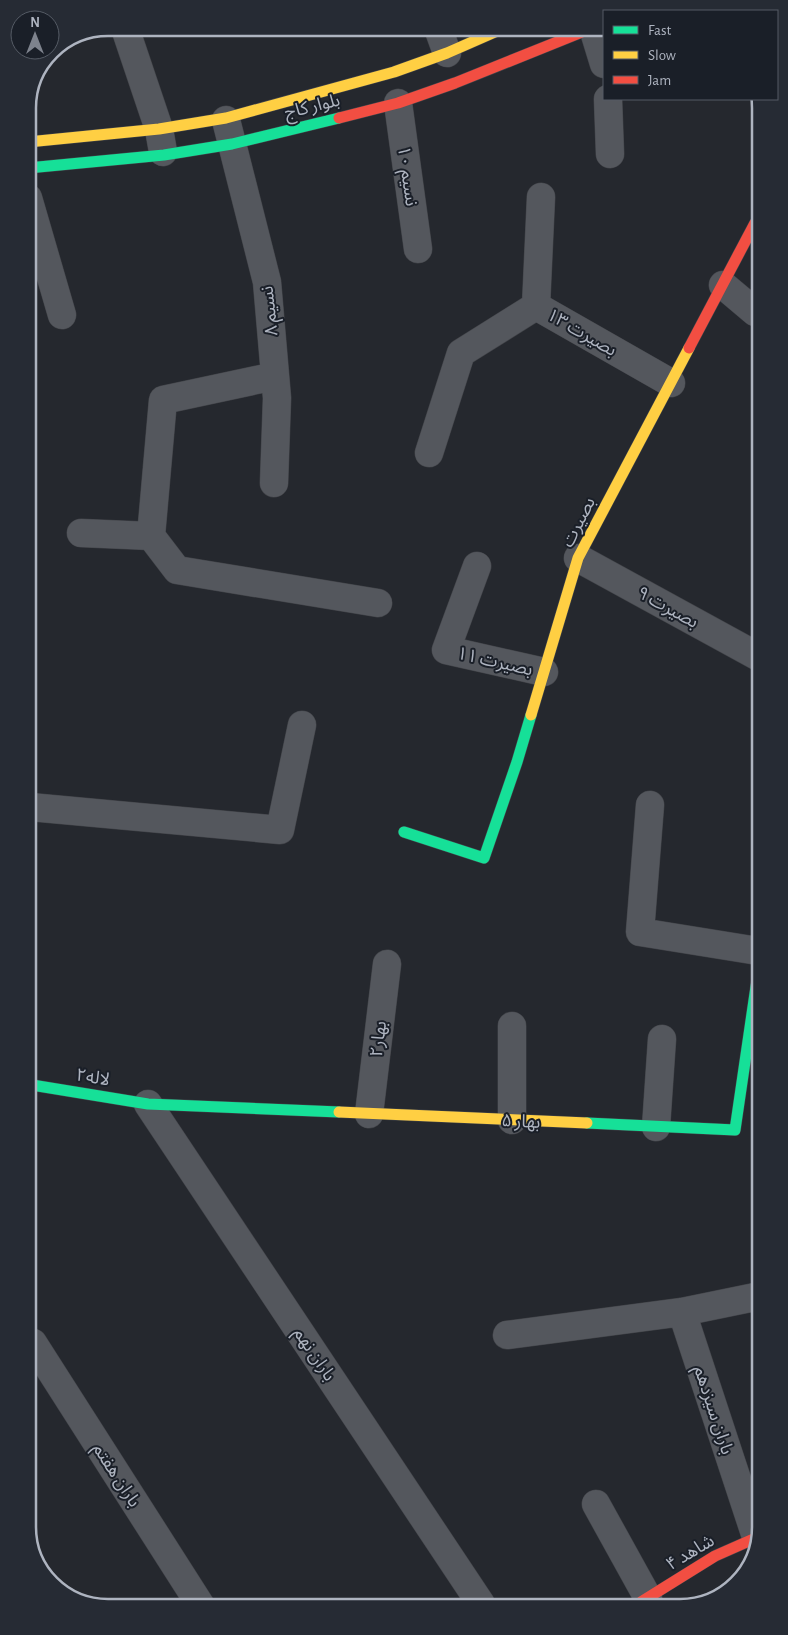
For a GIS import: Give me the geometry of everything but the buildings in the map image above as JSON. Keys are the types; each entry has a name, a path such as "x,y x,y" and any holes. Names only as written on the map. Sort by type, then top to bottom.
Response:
{"street":[{"path":"127,36 160,128 164,156"},
{"path":"441,36 447,53"},
{"name":"بلوار کاج","path":"36,141 160,128 226,118 394,72 447,53 486,36"},
{"name":"بلوار کاج","path":"36,167 164,156 232,144 398,103 455,83 573,36"},
{"path":"595,36 603,61"},
{"path":"608,100 610,154"},
{"name":"نسیم ۱۰","path":"398,103 418,249"},
{"name":"نسیم ۸","path":"226,118 267,282 277,398 274,483"},
{"name":"بصیرت ۱۳","path":"541,197 536,306 671,383"},
{"path":"36,226 62,315"},
{"name":"بصیرت","path":"404,832 484,858 517,762 578,558 752,230"},
{"path":"723,285 752,309"},
{"path":"429,453 462,353 536,306"},
{"path":"275,376 163,400 151,536 176,570 378,603"},
{"path":"81,533 151,536"},
{"name":"بصیرت ۹","path":"578,558 752,653"},
{"name":"بصیرت ۱۱","path":"477,566 446,650 544,672"},
{"path":"36,808 280,830 302,725"},
{"path":"650,805 640,932 752,949"},
{"name":"بهار۲","path":"368,1114 387,964"},
{"name":"بهار ۵","path":"148,1104 735,1130 752,1014"},
{"path":"512,1026 512,1120"},
{"path":"656,1126 662,1039"},
{"name":"لاله۲","path":"36,1090 148,1104"},
{"name":"باران نهم","path":"148,1104 478,1599"},
{"path":"507,1335 682,1312 752,1298"},
{"name":"باران سیزدهم","path":"682,1312 752,1522"},
{"name":"باران هفتم","path":"36,1348 197,1599"},
{"path":"596,1504 644,1599"},
{"name":"شاهد ۴","path":"647,1599 715,1556 750,1540"}],"traffic: fast":[{"path":"36,167 164,155 232,144 339,118"},
{"path":"404,832 484,858 531,715"},
{"path":"587,1123 735,1130 752,1014"},
{"path":"36,1086 148,1104 339,1112"}],"traffic: slow":[{"path":"36,141 159,129 226,118 394,72 447,53 486,36"},
{"path":"531,715 578,558 689,348"},
{"path":"339,1112 587,1123"}],"traffic: jam":[{"path":"339,118 398,103 455,83 572,36"},
{"path":"689,348 752,229"},
{"path":"646,1599 715,1556 750,1540"}]}
